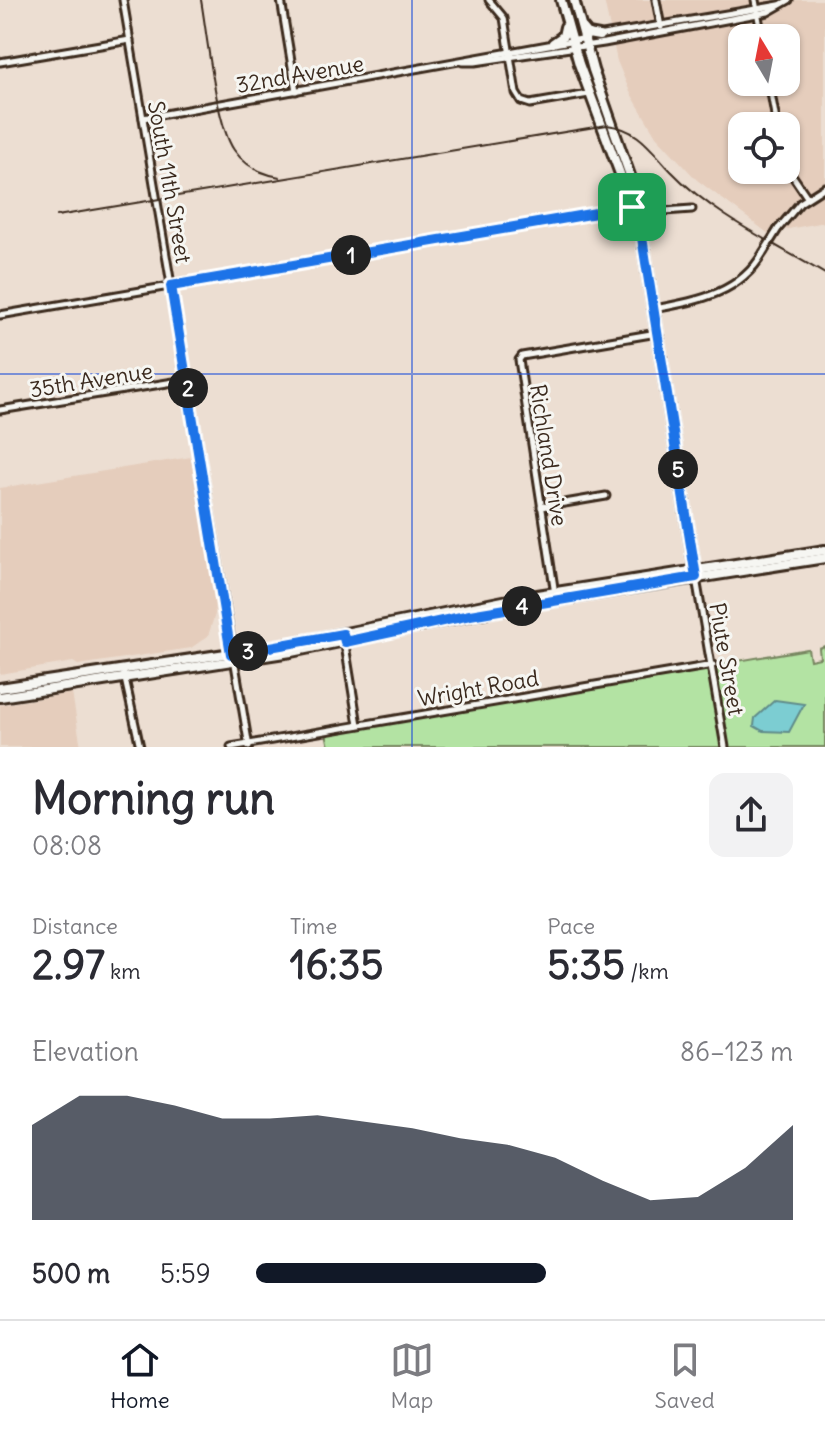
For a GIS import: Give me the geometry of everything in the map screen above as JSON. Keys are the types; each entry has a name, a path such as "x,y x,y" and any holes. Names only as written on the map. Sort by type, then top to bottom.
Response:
{"main road":[{"path":"561,0 589,94 636,212"},
{"path":"574,0 584,42 626,160 695,573"},
{"path":"553,43 564,34 565,14"},
{"path":"578,18 586,32 599,36"},
{"path":"0,688 232,658 470,615 556,596 825,550"},
{"path":"695,573 825,558"},
{"path":"0,697 124,674"}],"street":[{"name":"South 11th Street","path":"123,0 248,746"},
{"path":"281,0 296,91"},
{"path":"489,0 504,18 516,93 524,103 589,94"},
{"path":"656,0 661,28"},
{"path":"755,0 759,24"},
{"name":"32nd Avenue","path":"143,118 462,61 475,62 553,43 584,42 757,11 789,0"},
{"name":"32nd Avenue","path":"584,42 599,36 661,28"},
{"path":"0,62 130,40"},
{"name":"32nd Avenue","path":"511,54 572,43"},
{"path":"798,184 807,197"},
{"path":"653,309 695,301 721,292 743,277 778,229 807,197 825,187"},
{"path":"0,315 636,212 692,209"},
{"name":"Richland Drive","path":"556,596 520,378 520,358 657,333"},
{"name":"35th Avenue","path":"0,410 186,380"},
{"path":"541,507 606,496"},
{"name":"Piute Street","path":"695,573 725,747"},
{"path":"344,638 358,725"},
{"name":"Wright Road","path":"231,747 713,665"},
{"path":"124,674 140,747"}],"shaded area":[{"path":"604,0 825,0 825,182 797,200 769,234 697,180 656,136 630,92 617,61"},
{"path":"825,191 825,222 783,230 809,200"},
{"path":"191,457 214,595 215,614 208,636 191,648 0,674 0,488"},
{"path":"72,693 81,747 0,747 0,705"}],"green space":[{"path":"825,646 825,747 329,747 326,733 720,667 720,664 808,649 810,660 820,658 819,648"}],"water":[{"path":"775,700 804,704 789,732 763,731 754,726 755,718"}],"railway":[{"path":"201,0 217,101 228,138 238,156 248,165 280,177"},
{"path":"57,216 607,125 636,136 688,187 725,215 825,274"}],"route":[{"path":"637,206 639,213 696,577 513,607 345,642 343,634 231,654 171,286 632,207 637,206"}]}
